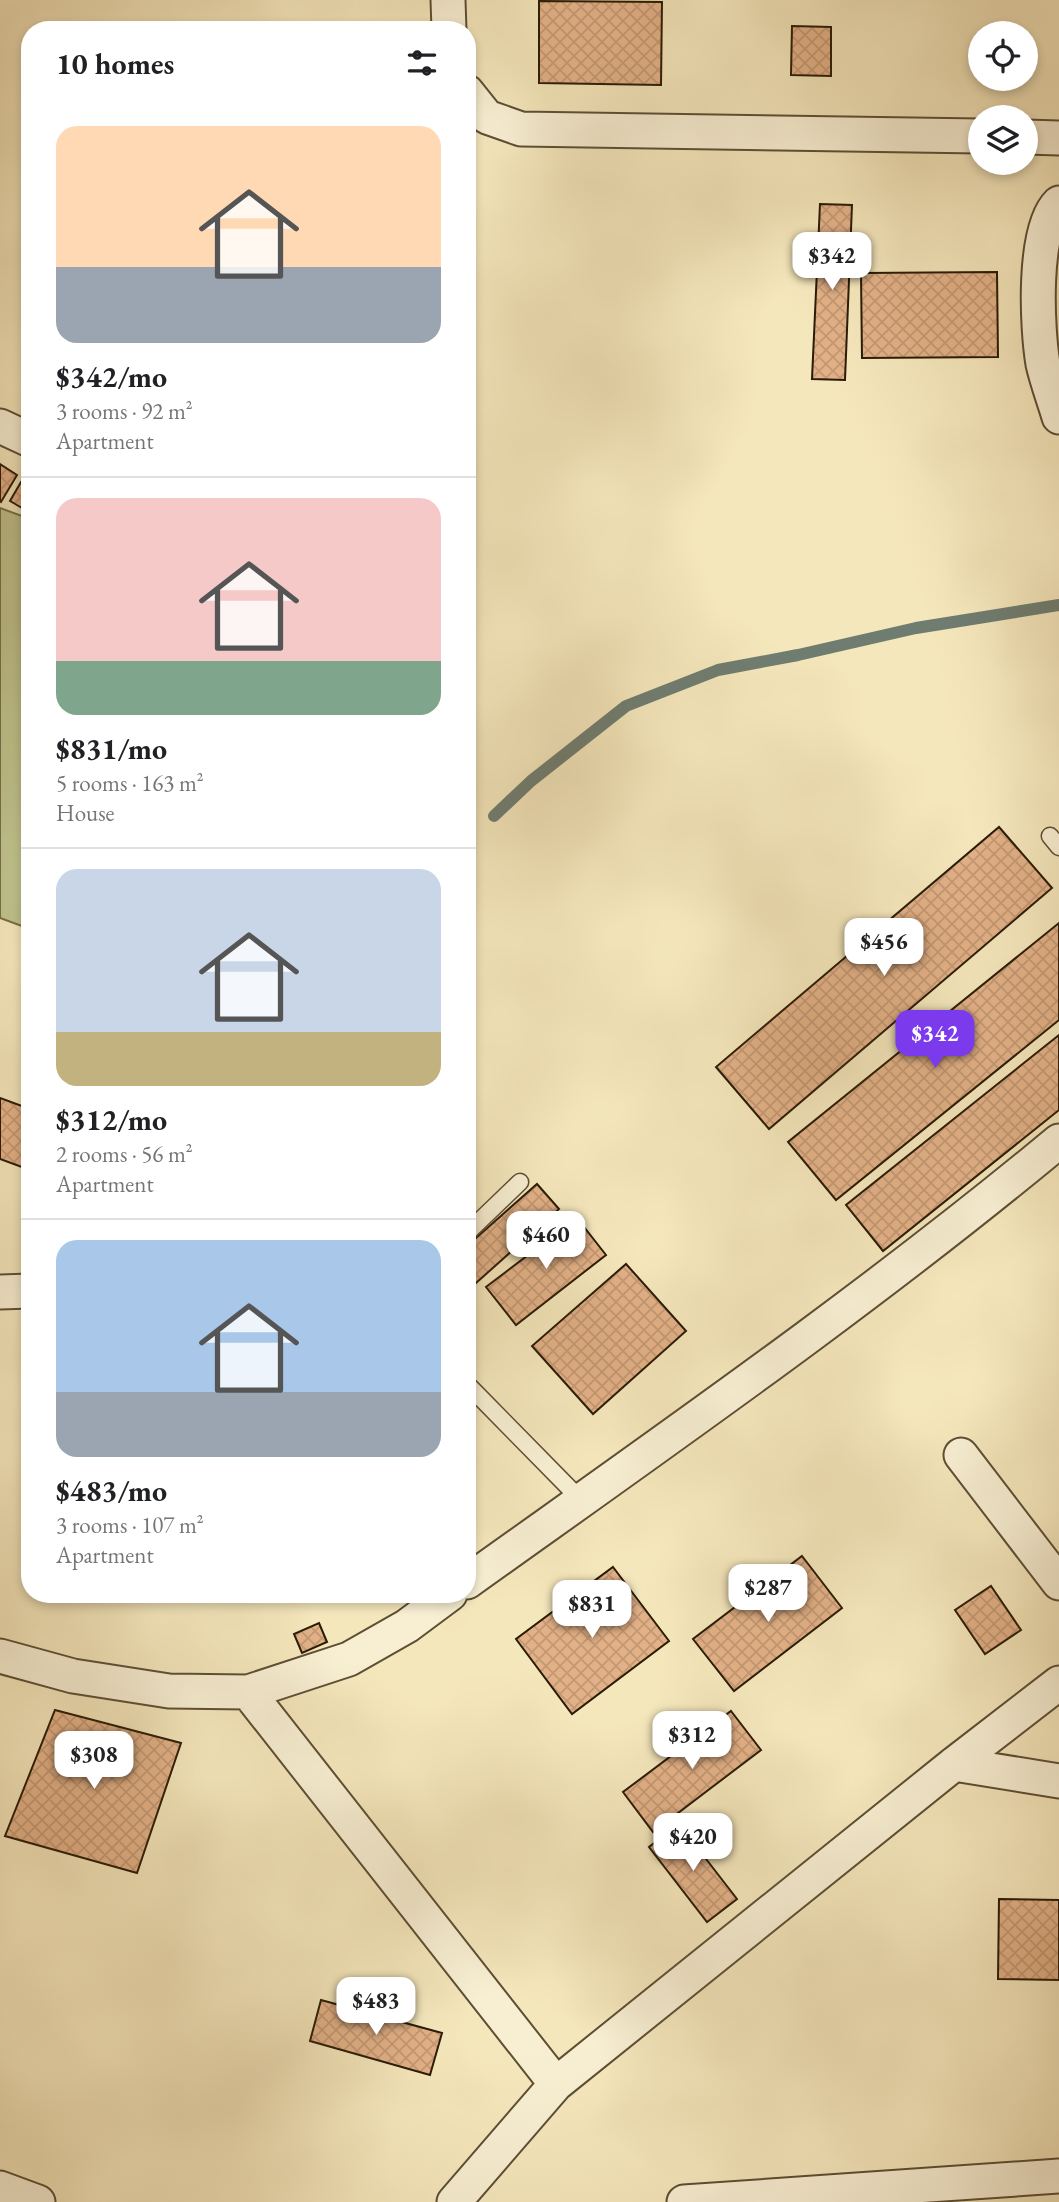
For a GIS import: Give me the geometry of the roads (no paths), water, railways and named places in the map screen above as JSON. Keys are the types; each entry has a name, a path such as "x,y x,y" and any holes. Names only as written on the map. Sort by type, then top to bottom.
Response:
{"street":[{"path":"448,0 449,21"},
{"path":"476,103 487,117 521,129 968,136"},
{"path":"1038,137 1059,138"},
{"path":"1059,203 1046,230 1037,280 1043,364 1059,417"},
{"path":"0,426 21,436"},
{"path":"476,1576 809,1336 1059,1141"},
{"path":"0,1292 21,1291"},
{"path":"961,1455 1059,1583"},
{"path":"0,1656 73,1675 169,1691 248,1692 349,1659 407,1626 438,1603"},
{"path":"454,2202 556,2084 1059,1683"},
{"path":"248,1692 556,2084"},
{"path":"954,1765 1059,1781"},
{"path":"684,2202 1059,2176"},
{"path":"0,2188 38,2202"}],"lane":[{"path":"476,1225 520,1182"},
{"path":"476,1393 581,1500"}],"waterway":[{"path":"494,816 531,781 626,706 718,670 916,628 1059,605"}]}
